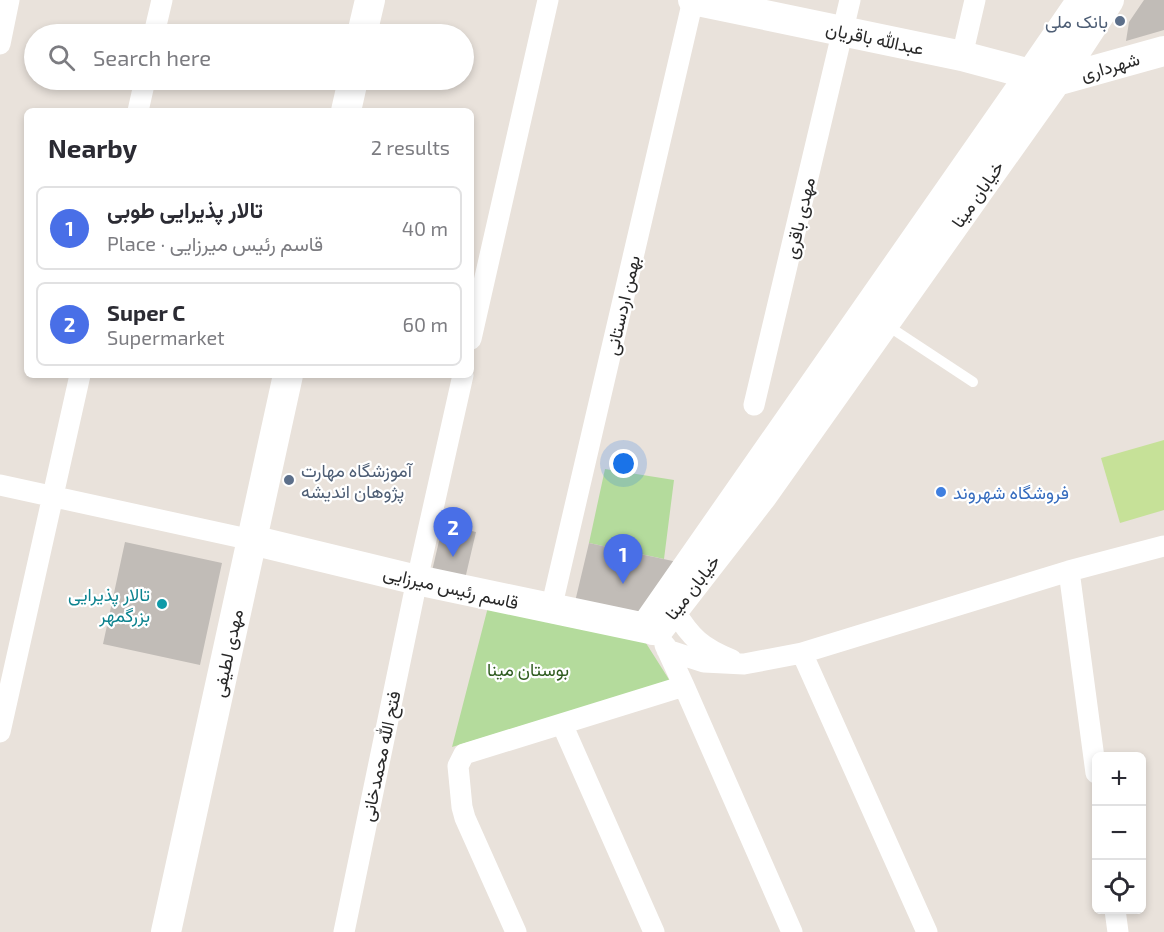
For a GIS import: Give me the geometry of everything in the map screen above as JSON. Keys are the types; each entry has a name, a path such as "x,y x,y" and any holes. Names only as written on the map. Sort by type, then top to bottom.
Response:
{"street":[{"path":"0,44 9,0"},
{"path":"156,24 162,0"},
{"path":"364,24 370,0"},
{"path":"474,326 548,0"},
{"name":"عبدالله باقریان","path":"693,0 962,56 1044,77"},
{"name":"بهمن اردستانی","path":"551,609 693,0"},
{"name":"مهدی باقری","path":"754,405 850,0"},
{"path":"962,56 975,0"},
{"name":"خیابان مینا","path":"1082,0 1044,77 885,324 762,496 662,630 648,626 1044,77 1109,0"},
{"name":"شهرداری","path":"1044,77 1164,51"},
{"path":"139,108 142,90"},
{"path":"347,108 351,90"},
{"path":"0,732 79,378"},
{"name":"مهدی لطیفی","path":"166,932 287,378"},
{"name":"فتح الله محمدخانی","path":"344,932 417,580 462,378"},
{"path":"0,485 252,540"},
{"name":"قاسم رئیس میرزایی","path":"252,540 417,580 662,630"},
{"path":"662,630 704,662 744,664 802,652 1069,571 1164,546"},
{"path":"1069,571 1093,752"},
{"path":"662,630 685,628 697,641 709,649 744,664"},
{"path":"662,630 684,686 792,932"},
{"path":"802,652 927,932"},
{"path":"516,932 465,818 458,766 464,754 684,686"},
{"path":"561,724 654,932"},
{"path":"1116,914 1118,932"}],"lane":[{"path":"885,324 973,382"}],"green space":[{"path":"1164,440 1164,510 1120,523 1101,458"},
{"path":"605,469 674,480 664,559 589,543"},
{"name":"بوستان مینا","path":"488,607 644,640 670,681 452,747"}],"building":[{"path":"1144,0 1164,0 1164,30 1126,41 1129,22"},
{"path":"443,524 476,532 465,579 432,571"},
{"name":"تالار پذیرایی بزرگمهر","path":"125,542 222,563 200,665 103,644"},
{"path":"589,543 682,563 642,620 574,606"}],"place":[{"name":"بانک ملی","path":"1120,21"},
{"name":"آموزشگاه مهارت پژوهان اندیشه","path":"289,480"},
{"name":"فروشگاه شهروند","path":"941,492"},
{"name":"Super C","path":"453,557"},
{"name":"تالار پذیرایی طوبی","path":"623,584"},
{"name":"تالار پذیرایی بزرگمهر","path":"162,604"}]}
